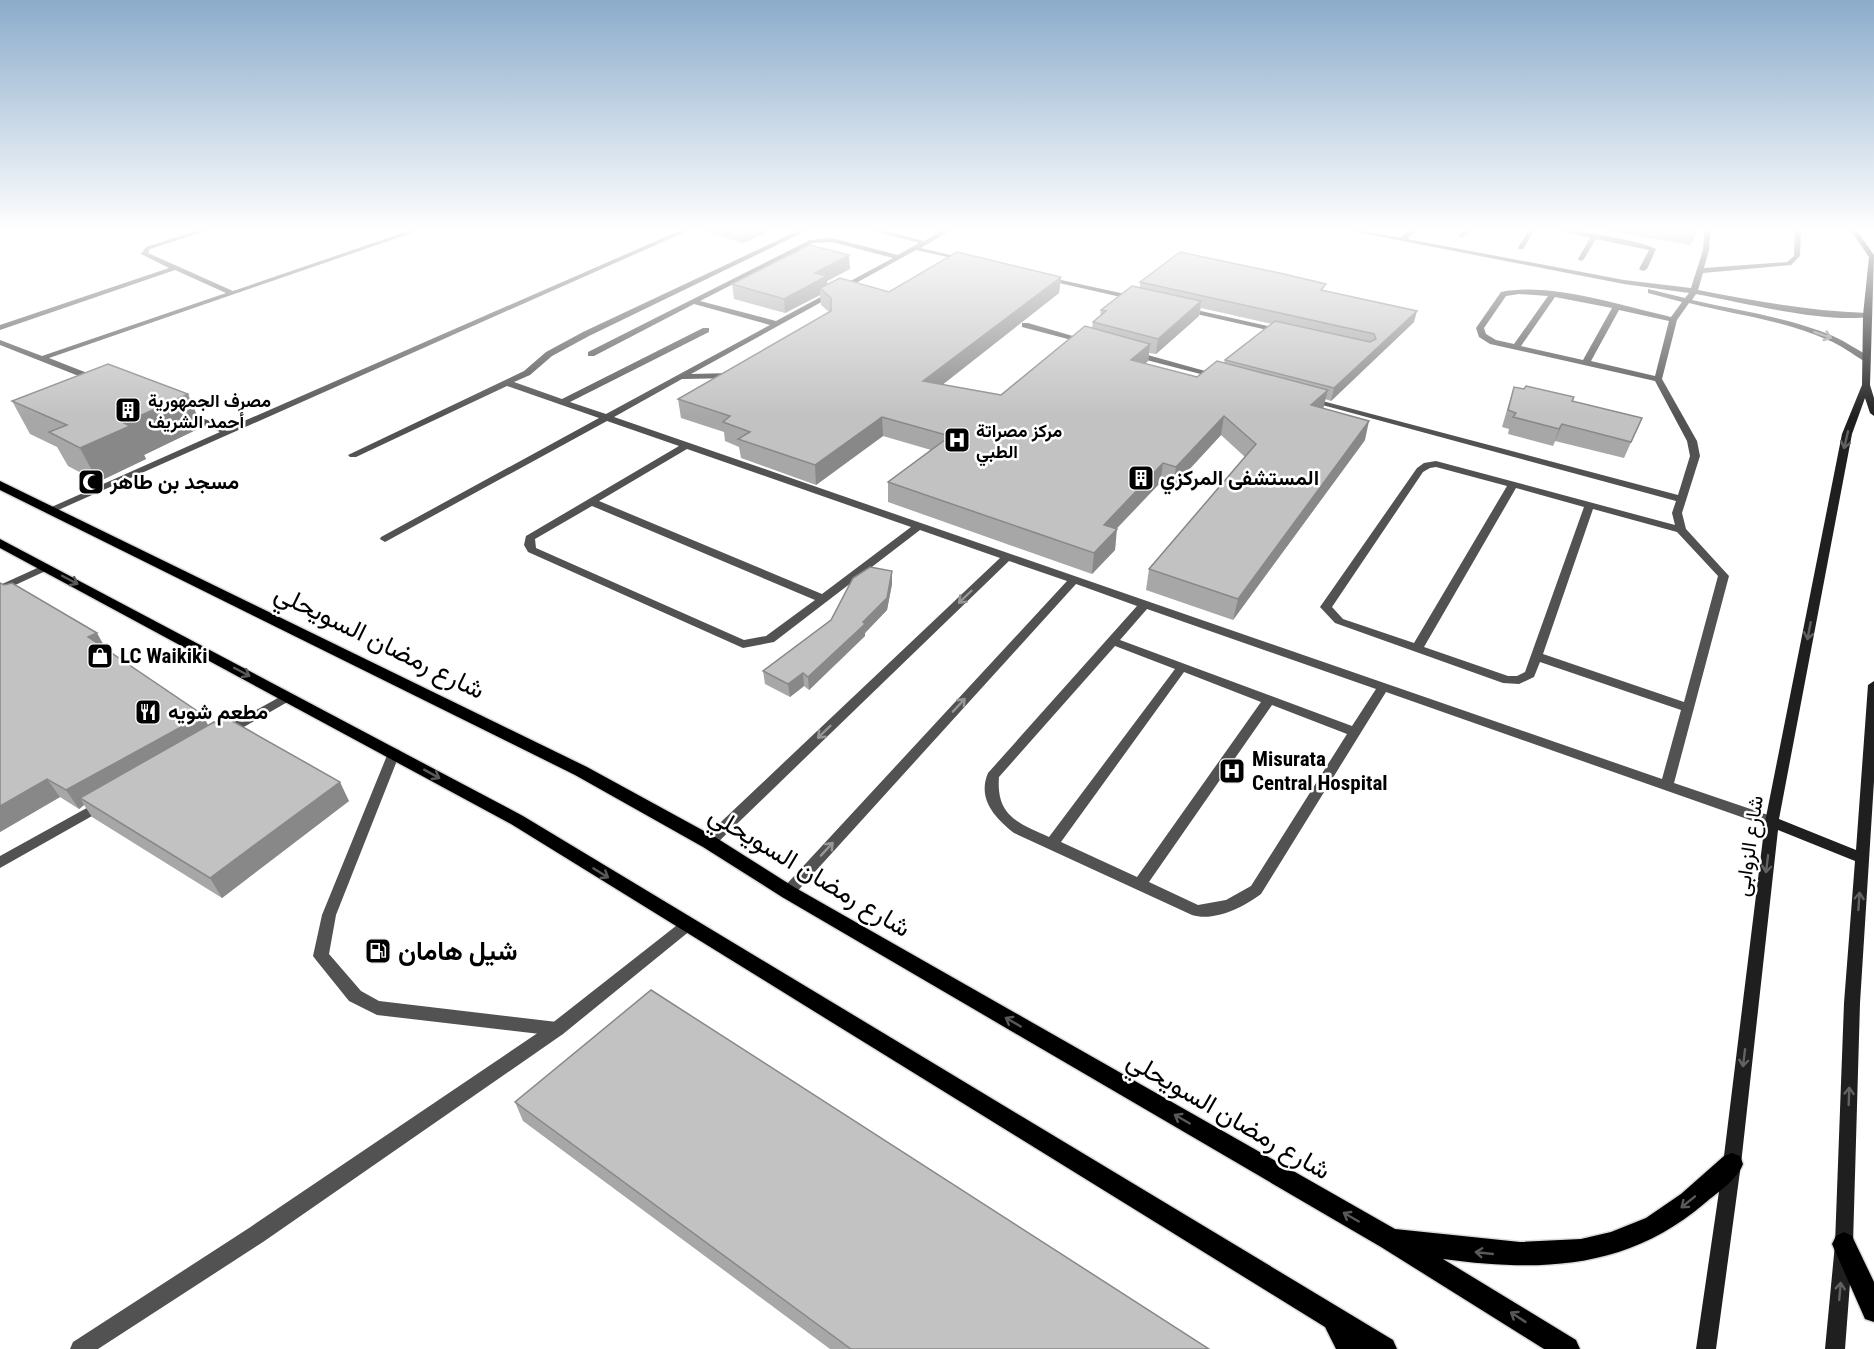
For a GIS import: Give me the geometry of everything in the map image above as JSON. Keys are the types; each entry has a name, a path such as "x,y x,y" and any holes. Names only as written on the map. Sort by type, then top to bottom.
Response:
{"main road":[{"name":"شارع رمضان السويحلي","path":"0,485 561,761 708,842 788,892 1389,1239 1567,1349"},
{"path":"0,543 517,820 686,926 1384,1349"},
{"path":"1389,1239 1489,1254 1549,1254 1601,1247 1642,1232 1686,1205 1732,1164"},
{"path":"1844,1244 1874,1310"},
{"path":"1333,1317 1350,1349"}],"street":[{"path":"0,328 108,291"},
{"path":"40,359 235,291"},
{"path":"52,509 547,291"},
{"path":"353,455 527,373 549,354 677,291"},
{"path":"591,354 716,291"},
{"path":"385,539 777,324 816,308 844,291"},
{"path":"1107,291 1147,300"},
{"path":"1658,379 1493,342 1480,332 1480,328 1504,294 1525,291 1673,320"},
{"path":"1651,291 1688,303 1806,330 1832,339 1867,359"},
{"path":"1667,786 1724,576 1681,530 1677,513 1695,456 1692,441 1658,379 1673,320 1688,303 1694,291 1781,308 1867,315"},
{"path":"1869,291 1866,385 1874,413"},
{"path":"1515,348 1553,295"},
{"path":"694,302 777,324"},
{"path":"1181,308 1286,332"},
{"path":"1585,364 1616,308"},
{"path":"1025,325 1094,343"},
{"path":"562,402 706,330"},
{"path":"0,342 110,385"},
{"path":"1129,352 1232,380"},
{"path":"682,377 722,377 740,374"},
{"path":"507,382 1772,822 1862,858"},
{"name":"شارع الزوابى","path":"1706,1349 1732,1164 1772,822 1847,434 1866,385"},
{"path":"1302,398 1681,499"},
{"path":"173,410 226,431"},
{"path":"687,446 530,538 529,545 532,550 743,644 770,639 919,526"},
{"path":"1590,506 1530,674 1519,680 1513,680 1339,621 1326,608 1420,470 1427,465 1436,464 1681,530"},
{"path":"1417,648 1513,485"},
{"path":"592,502 823,599"},
{"path":"708,842 1007,557"},
{"path":"0,589 46,567"},
{"path":"788,892 1074,580"},
{"path":"1145,604 993,776 990,797 1001,816 1019,829 1197,911 1220,909 1240,903 1256,890 1383,687"},
{"path":"1113,640 1354,732"},
{"path":"1536,656 1688,708"},
{"path":"1052,844 1182,667"},
{"path":"1835,1349 1844,1244 1852,1003 1874,685"},
{"path":"215,739 287,697"},
{"path":"1139,885 1269,700"},
{"path":"394,753 329,915 321,956 355,996 376,1008 557,1029"},
{"path":"0,863 113,798"},
{"path":"80,1349 256,1235 557,1029 686,926"}],"building":[{"path":"756,291 799,291 784,299"},
{"path":"823,291 1042,291 923,381 1001,395 1085,326 1150,344 1131,360 1197,377 1217,361 1328,390 1311,405 1369,421 1238,599 1149,569 1256,444 1224,416 1176,467 1163,463 1104,525 1117,529 1094,553 888,482 950,436 882,417 815,465 738,439 750,432 723,422 730,416 678,399 831,311 831,298"},
{"path":"1126,291 1155,291 1201,301 1158,339 1093,322 1106,311 1101,310"},
{"path":"1180,291 1325,291 1417,311 1334,388 1225,360 1275,321 1370,342 1376,339 1374,334"},
{"path":"108,364 188,394 124,423 130,426 80,448 49,432 67,425 12,401"},
{"path":"1526,386 1574,397 1572,401 1642,418 1631,442 1562,424 1559,429 1513,417 1516,413 1508,410 1514,387 1524,389"},
{"path":"870,567 892,571 887,598 863,622 865,624 808,677 803,673 788,684 763,671 831,620 853,578"},
{"path":"0,583 4,585 12,583 97,633 88,637 203,715 66,790 47,779 0,806"},
{"path":"227,718 340,782 210,878 80,798 214,722 217,724"},
{"path":"651,990 1209,1349 851,1349 515,1102"}],"place":[{"name":"مصرف الجمهورية أحمد الشريف","path":"128,410"},
{"name":"مركز مصراتة الطبي","path":"957,440"},
{"name":"المستشفى المركزي","path":"1141,478"},
{"name":"مسجد بن طاهر","path":"91,482"},
{"name":"LC Waikiki","path":"100,656"},
{"name":"مطعم شويه","path":"148,712"},
{"name":"Misurata Central Hospital","path":"1232,771"},
{"name":"شيل هامان","path":"378,951"}]}
